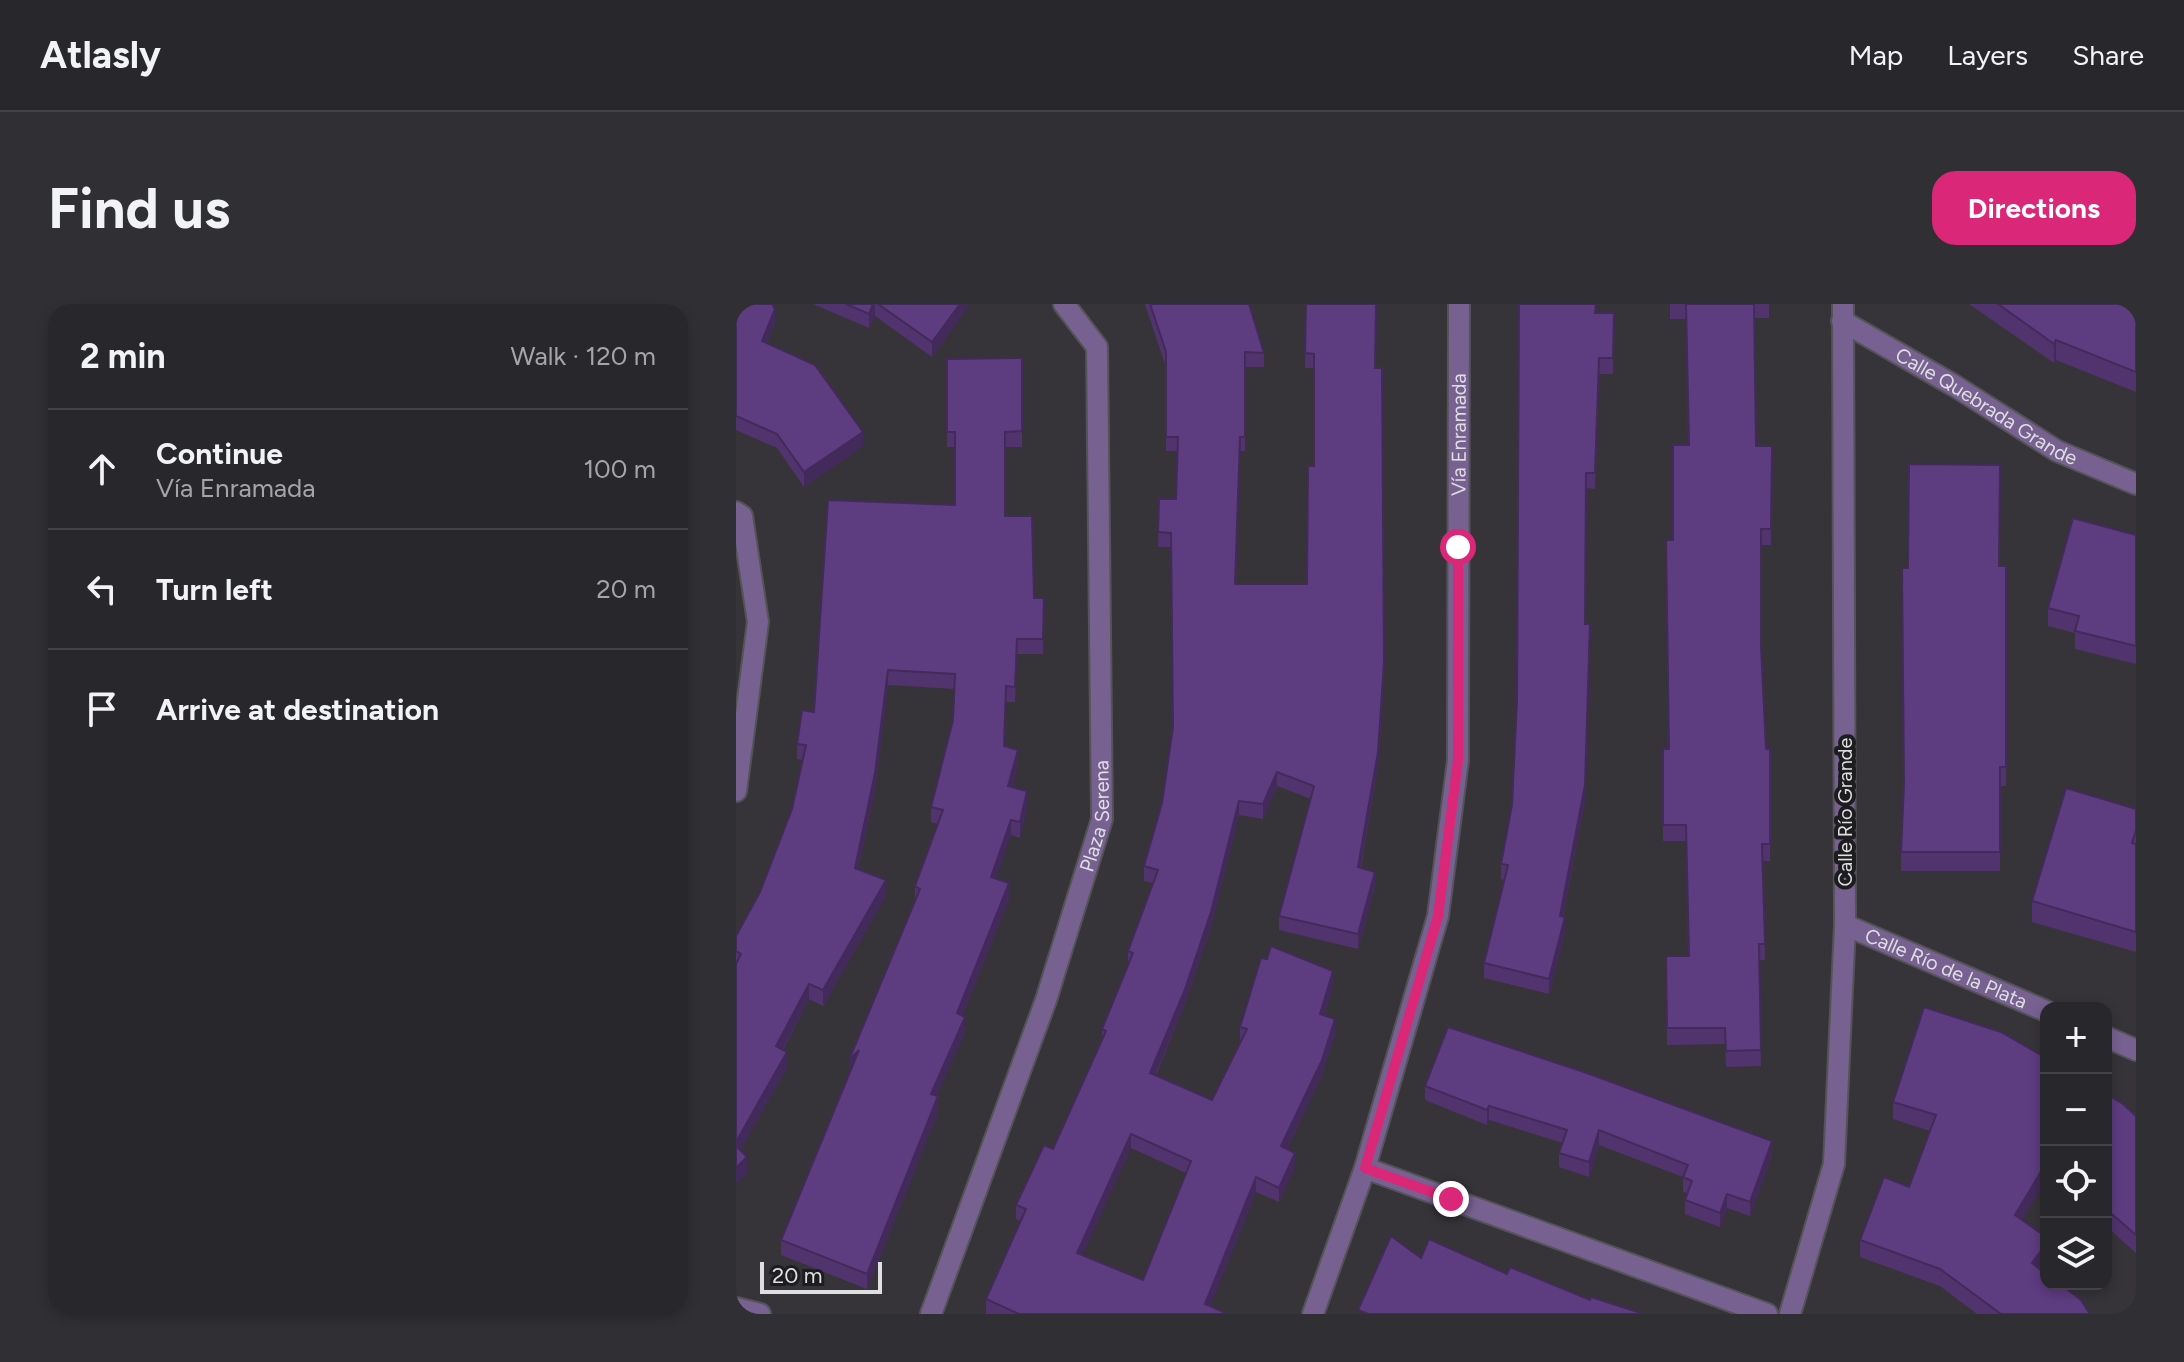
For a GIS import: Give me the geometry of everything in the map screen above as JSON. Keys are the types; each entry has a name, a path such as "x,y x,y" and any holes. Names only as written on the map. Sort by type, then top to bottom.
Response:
{"street":[{"name":"Plaza Serena","path":"931,1314 1046,1000 1102,819 1097,347 1064,304"},
{"name":"Vía Enramada","path":"1313,1314 1365,1168 1438,916 1458,760 1459,304"},
{"name":"Calle Quebrada Grande","path":"1842,313 2057,451 2136,484"},
{"name":"Calle Río Grande","path":"1790,1314 1834,1164 1845,925 1845,414 1842,313"},
{"path":"736,512 742,516 758,622 736,791"},
{"name":"Calle Río de la Plata","path":"1845,925 2040,1008"},
{"path":"2112,1040 2136,1050"},
{"path":"1365,1168 1767,1314"},
{"path":"736,1308 760,1314"}],"building":[{"path":"736,304 772,304 775,309 762,341 815,365 863,432 804,472 777,434 736,416"},
{"path":"846,304 873,304 869,314"},
{"path":"878,304 960,304 932,342"},
{"path":"1150,304 1249,304 1264,353 1245,352 1245,437 1240,437 1235,584 1307,584 1308,466 1314,466 1314,354 1305,353 1306,304 1376,304 1375,368 1382,368 1384,662 1378,752 1358,867 1375,872 1358,934 1279,916 1314,786 1277,772 1263,804 1239,801 1211,912 1184,992 1150,1073 1212,1100 1247,1029 1240,1027 1261,958 1267,959 1271,946 1333,971 1320,1014 1335,1019 1322,1060 1281,1146 1295,1153 1279,1188 1256,1177 1205,1304 1226,1313 1019,1314 986,1299 1026,1209 1016,1205 1044,1145 1053,1149 1106,1031 1102,1029 1133,953 1128,951 1158,870 1144,866 1162,803 1173,727 1171,533 1158,532 1159,499 1176,499 1178,437 1166,437 1166,352","holes":["1131,1134 1191,1161 1143,1280 1077,1253"]},
{"path":"1519,304 1596,304 1595,313 1614,313 1613,358 1599,358 1595,473 1586,473 1585,624 1590,624 1585,785 1560,916 1565,917 1549,979 1484,963 1508,865 1501,864 1512,805 1517,700"},
{"path":"1686,304 1754,304 1756,446 1772,446 1771,529 1761,529 1761,646 1766,749 1770,749 1770,844 1762,844 1765,944 1759,944 1761,1050 1726,1051 1725,1028 1667,1028 1666,956 1689,956 1686,825 1663,825 1663,749 1669,749 1666,540 1673,540 1673,445 1689,445"},
{"path":"1998,304 2136,304 2136,372 2056,340 2054,344"},
{"path":"1022,358 1022,431 1005,432 1005,516 1032,516 1034,598 1044,598 1043,639 1017,639 1015,687 1006,686 1004,746 1018,750 1008,786 1027,791 1020,822 1011,820 991,877 1009,883 957,1013 965,1017 931,1094 938,1096 867,1274 781,1240 859,1050 849,1060 920,889 915,886 943,810 931,807 953,720 955,674 888,670 875,773 855,868 886,880 823,990 809,984 776,1046 787,1052 736,1142 736,964 741,954 736,951 736,936 760,892 792,809 806,745 797,744 802,710 814,712 828,500 955,505 955,432 947,432 947,359"},
{"path":"1909,464 2000,465 1999,566 2006,566 2006,767 2000,767 2000,852 1901,852 1904,784 1902,568 1908,568"},
{"path":"2073,518 2136,535 2136,646 2075,631 2079,616 2048,608"},
{"path":"2066,788 2136,809 2136,830 2132,843 2136,844 2136,932 2032,901"},
{"path":"1924,1007 2001,1032 2040,1055 2040,1173 2015,1215 2040,1233 2040,1252 2032,1263 2040,1269 2040,1290 2068,1290 2081,1300 2090,1314 2001,1314 1940,1269 1860,1240 1884,1177 1909,1187 1936,1115 1893,1102"},
{"path":"1448,1027 1584,1072 1772,1141 1750,1202 1727,1194 1720,1213 1685,1200 1692,1181 1683,1177 1688,1165 1599,1130 1589,1162 1559,1153 1567,1130 1489,1106 1487,1110 1425,1086"},
{"path":"2112,1098 2136,1116 2136,1235 2112,1214"},
{"path":"736,1146 747,1157 736,1168"},
{"path":"1391,1236 1421,1258 1429,1239 1507,1274 1510,1267 1590,1300 1591,1297 1644,1314 1368,1314 1358,1310"}],"route":[{"path":"1451,1199 1365,1168 1438,916 1458,760 1458,547"}]}
